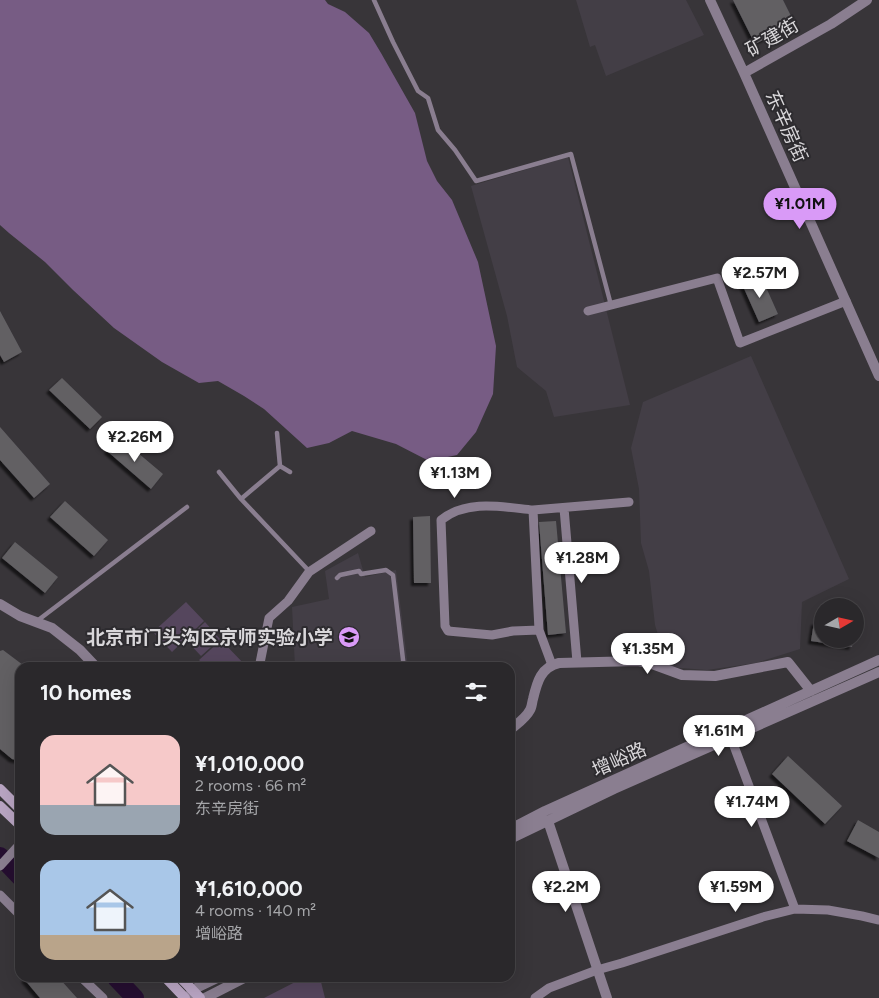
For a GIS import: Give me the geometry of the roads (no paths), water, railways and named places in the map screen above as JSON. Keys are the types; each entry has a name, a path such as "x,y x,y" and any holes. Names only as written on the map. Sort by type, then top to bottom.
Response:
{"main road":[{"path":"0,789 15,804"},
{"path":"0,806 15,821"},
{"path":"170,982 185,998"},
{"path":"184,982 191,994 200,998"}],"street":[{"name":"东辛房街","path":"710,0 879,376"},
{"name":"矿建街","path":"744,73 831,24 868,0"},
{"path":"588,311 717,278 740,343 846,301"},
{"path":"539,630 513,631 492,635 448,631 445,626 441,520 448,514 471,507 484,506 533,510 629,502"},
{"path":"564,508 577,662"},
{"path":"533,510 539,630 552,665"},
{"path":"260,662 269,618 288,601 310,572 371,531"},
{"path":"0,604 20,616 52,628 80,650 91,662"},
{"path":"515,726 530,710 536,686 542,674 552,665 559,662 638,660 682,674 715,676 788,662 811,691"},
{"name":"增峪路","path":"515,826 545,811 879,660"},
{"name":"增峪路","path":"515,837 614,790 879,672"},
{"path":"731,738 794,909"},
{"path":"548,821 607,998"},
{"path":"0,866 15,849"},
{"path":"0,895 15,910"},
{"path":"535,998 549,988 597,970 763,917 794,909 828,910 879,920"},
{"path":"86,982 103,998"},
{"path":"191,994 210,982"},
{"path":"205,998 236,982"}],"lane":[{"path":"374,0 418,91 428,98 438,130 455,150 476,181 571,154 611,305"},
{"path":"277,433 280,466"},
{"path":"280,466 290,472"},
{"path":"241,499 280,466"},
{"path":"219,472 241,499 310,572"},
{"path":"36,622 187,507"},
{"path":"337,578 340,575 359,571 362,574 386,570 393,575 403,662"}],"waterway":[{"path":"0,856 15,872"},
{"path":"120,982 135,998"}],"place":[{"name":"北京市门头沟区京师实验小学","path":"349,637"}]}
